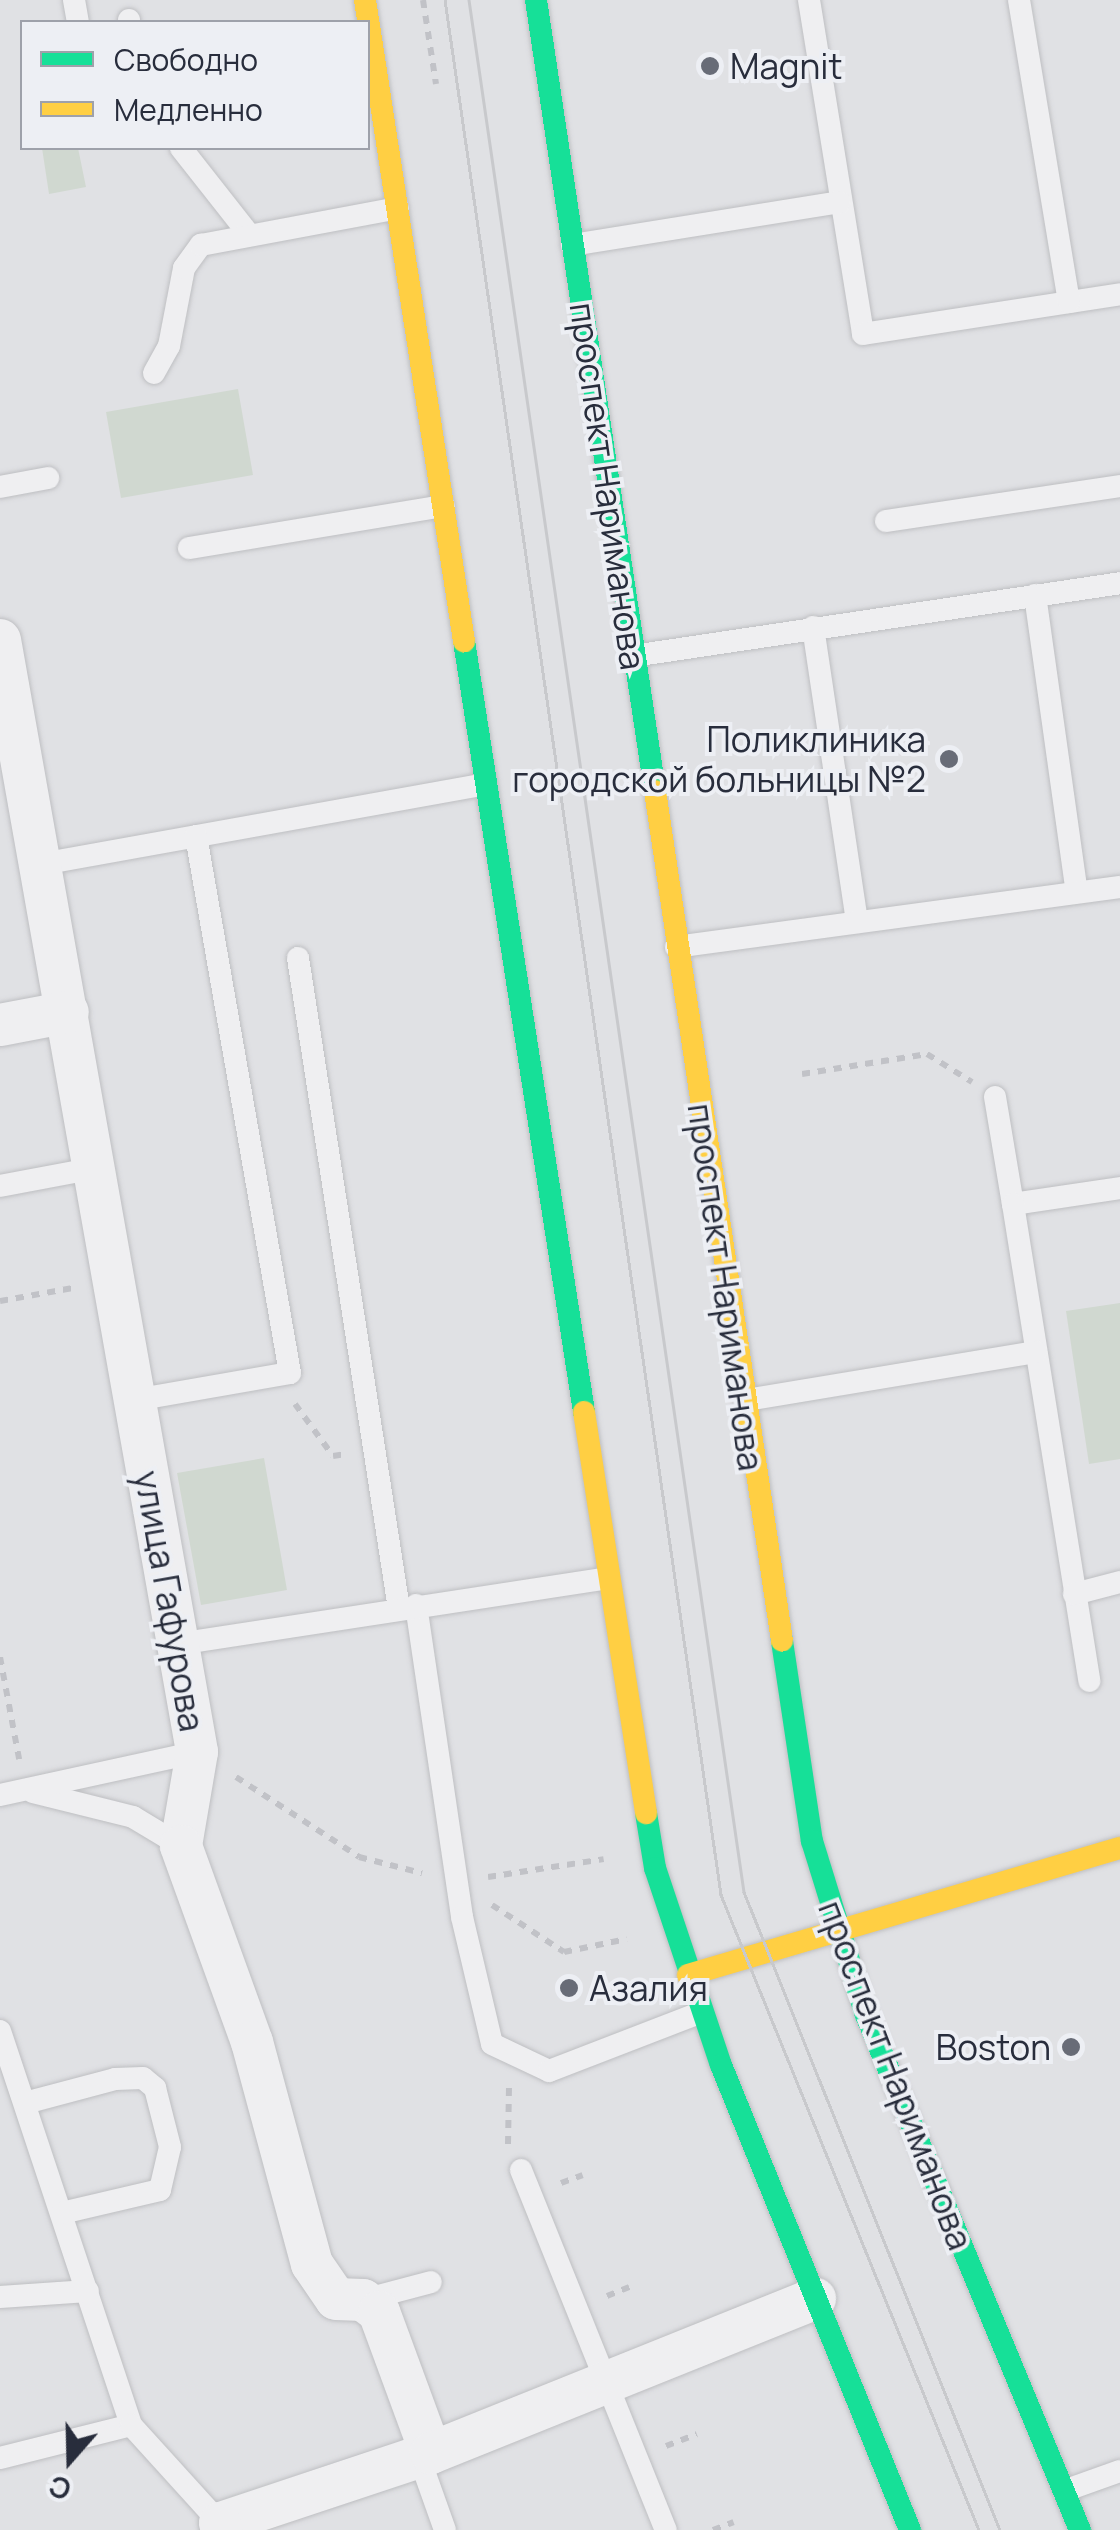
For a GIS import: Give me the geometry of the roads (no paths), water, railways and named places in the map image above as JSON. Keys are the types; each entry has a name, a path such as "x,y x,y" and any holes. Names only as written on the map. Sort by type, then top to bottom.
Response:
{"main road":[{"name":"проспект Нариманова","path":"536,0 786,1698 834,1928 1080,2530"},
{"path":"370,32 655,1868 702,2012 910,2530"},
{"path":"688,1975 834,1928 1115,1849"}],"street":[{"name":"улица Гафурова","path":"0,640 197,1752 181,1846 252,2042 312,2264 336,2300 363,2300"},
{"path":"0,1025 68,1012"},
{"path":"211,2528 425,2455 815,2299"},
{"path":"363,2300 378,2312 425,2455"}],"lane":[{"path":"809,0 864,334 1120,294"},
{"path":"1020,0 1069,302"},
{"path":"183,150 248,233"},
{"path":"572,245 840,202"},
{"path":"154,373 169,346 184,268 201,246 248,233 398,208"},
{"path":"0,487 48,478"},
{"path":"886,520 1120,486"},
{"path":"189,548 444,506"},
{"path":"633,656 1120,583"},
{"path":"1035,596 1078,892"},
{"path":"814,627 856,922"},
{"path":"42,864 487,784"},
{"path":"135,1400 290,1373 196,836"},
{"path":"676,947 1120,886"},
{"path":"298,958 375,1449 457,1882 492,2044 549,2071 702,2012"},
{"path":"995,1097 1089,1681"},
{"path":"0,1186 95,1168"},
{"path":"1013,1204 1120,1188"},
{"path":"743,1400 1036,1352"},
{"path":"178,1644 607,1578"},
{"path":"1074,1594 1120,1582"},
{"path":"0,1796 197,1752"},
{"path":"24,1790 133,1817 181,1846"},
{"path":"1115,1849 1120,1879"},
{"path":"0,2030 131,2425 211,2528"},
{"path":"25,2103 115,2079 143,2078 155,2088 170,2147 160,2190 62,2213"},
{"path":"521,2170 666,2530"},
{"path":"363,2300 431,2282"},
{"path":"0,2297 88,2291"},
{"path":"0,2458 131,2425"},
{"path":"425,2455 445,2530"},
{"path":"1064,2491 1120,2471"}],"tram line":[{"path":"445,0 721,1895 979,2530"},
{"path":"469,0 744,1892 1000,2530"}],"place":[{"name":"Magnit","path":"710,66"},
{"name":"Поликлиника городской больницы №2","path":"949,759"},
{"name":"Азалия","path":"569,1988"},
{"name":"Boston","path":"1071,2047"}]}
